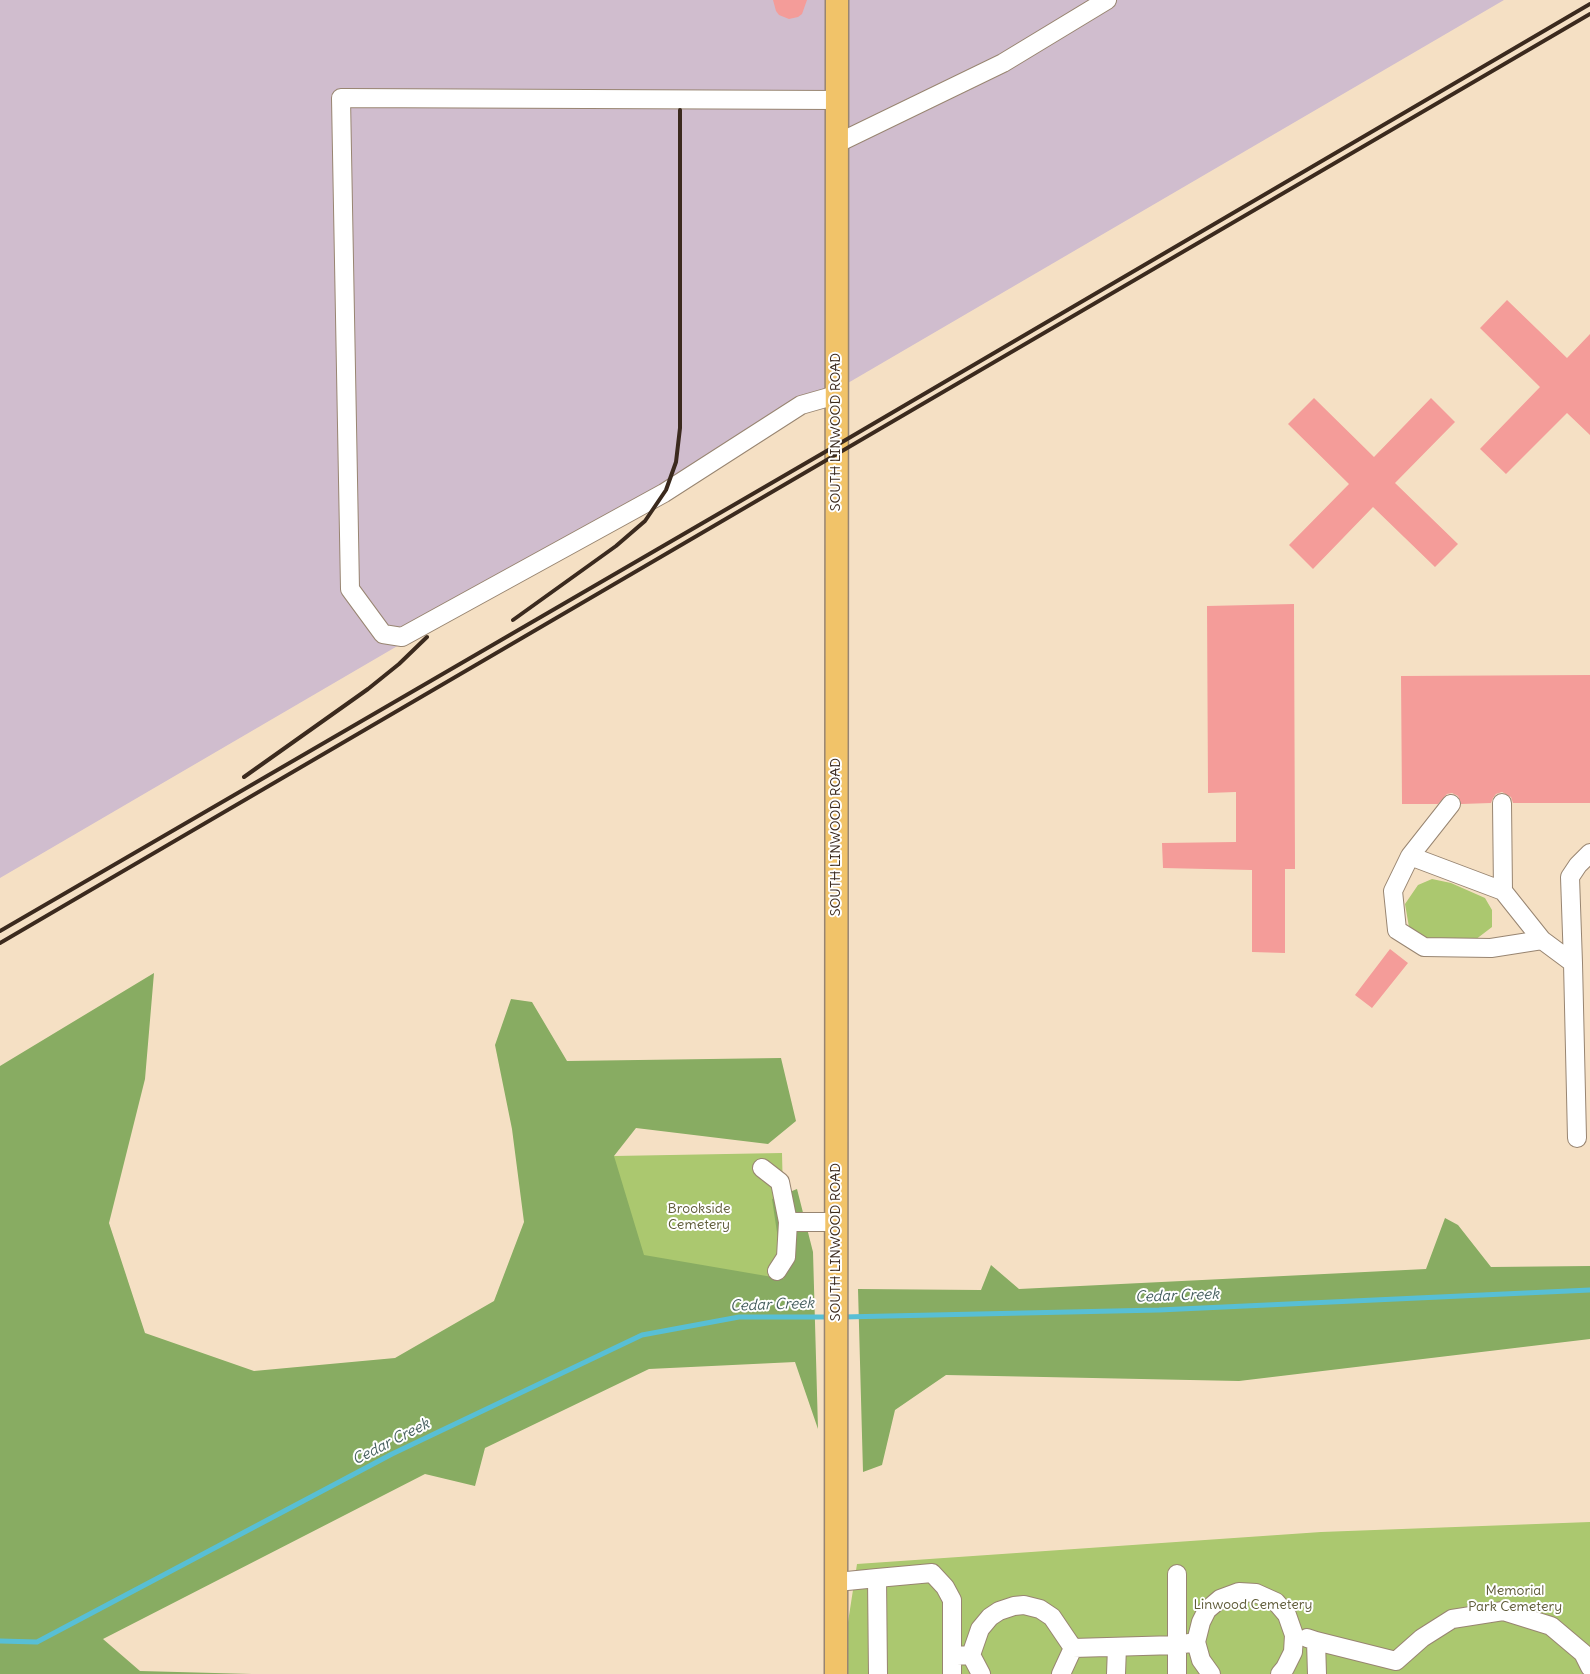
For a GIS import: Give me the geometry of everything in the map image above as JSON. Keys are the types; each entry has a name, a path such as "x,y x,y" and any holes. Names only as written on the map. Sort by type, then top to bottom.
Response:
{"main road":[{"name":"SOUTH LINWOOD ROAD","path":"836,1674 837,0"}],"lane":[{"path":"838,143 1004,62 1107,0"},
{"path":"836,395 801,405 664,493 402,637 383,634 350,589 340,98 837,100"},
{"path":"1502,803 1503,891"},
{"path":"1451,804 1410,856 1393,891 1397,930 1424,947 1491,948 1542,940"},
{"path":"1577,1138 1570,877 1578,865 1590,853"},
{"path":"1410,856 1503,891 1542,940 1573,963"},
{"path":"762,1168 780,1182 788,1222 786,1257 777,1272"},
{"path":"788,1222 836,1222"},
{"path":"837,1582 932,1573 945,1587 952,1600 952,1674"},
{"path":"1177,1574 1177,1674"},
{"path":"877,1578 878,1674"},
{"path":"1212,1674 1201,1660 1196,1642 1200,1622 1208,1610 1220,1599 1240,1592 1256,1593 1276,1602 1287,1615 1294,1635 1293,1652 1280,1674"},
{"path":"981,1674 971,1655 980,1629 990,1617 999,1611 1014,1606 1040,1609 1052,1617 1073,1648"},
{"path":"1294,1635 1397,1667 1422,1638 1452,1619 1503,1611 1551,1626 1583,1653 1590,1667"},
{"path":"1316,1641 1317,1674"},
{"path":"1073,1648 1176,1645 1196,1642"},
{"path":"1116,1674 1117,1647"},
{"path":"1061,1674 1073,1648"},
{"path":"952,1656 971,1655"}],"shaded area":[{"path":"0,0 1504,0 0,878"}],"green space":[{"path":"1432,879 1451,883 1485,898 1492,910 1492,927 1475,940 1428,940 1409,927 1405,904 1418,885"},
{"path":"154,973 145,1079 109,1223 145,1333 254,1371 395,1358 494,1301 524,1222 512,1129 495,1045 511,999 532,1002 567,1061 781,1058 796,1121 768,1144 636,1128 614,1156 644,1255 784,1279 772,1199 797,1189 813,1252 818,1429 795,1362 649,1369 485,1448 475,1486 425,1474 103,1639 140,1671 252,1674 0,1674 0,1066"},
{"name":"Brookside Cemetery","path":"782,1153 785,1279 617,1282 614,1156"},
{"path":"1445,1218 1458,1225 1491,1267 1590,1266 1590,1339 1239,1381 946,1375 895,1410 882,1465 863,1472 858,1289 981,1290 991,1265 1019,1289 1426,1269"},
{"name":"Linwood Cemetery","path":"1590,1522 1590,1674 840,1674 857,1564 1321,1532"}],"building":[{"path":"773,0 807,0 802,14 789,19 779,15"},
{"path":"1507,300 1567,358 1590,334 1590,435 1567,413 1506,474 1480,449 1540,387 1480,328"},
{"path":"1314,398 1374,457 1431,398 1455,422 1395,483 1458,544 1435,567 1373,507 1313,569 1289,545 1349,484 1288,424"},
{"path":"1294,604 1295,869 1285,869 1285,953 1252,952 1252,870 1163,868 1162,843 1236,842 1236,792 1208,793 1207,606"},
{"path":"1590,675 1590,803 1513,803 1511,797 1502,792 1496,794 1491,803 1461,804 1458,796 1452,793 1447,794 1438,804 1402,804 1401,676"},
{"path":"1390,949 1408,963 1372,1008 1355,995"}],"waterway":[{"name":"Cedar Creek","path":"843,1317 1159,1310 1590,1290"},
{"name":"Cedar Creek","path":"0,1641 37,1642 392,1454 642,1335 739,1317 832,1317"}],"railway":[{"path":"0,931 837,445 1590,4"},
{"path":"0,943 1590,14"},
{"path":"513,620 616,546 645,521 666,490 676,462 680,428 680,110"},
{"path":"244,777 368,689 399,664 427,637"}],"park label":[{"name":"Memorial Park Cemetery","path":"1515,1599"}]}
